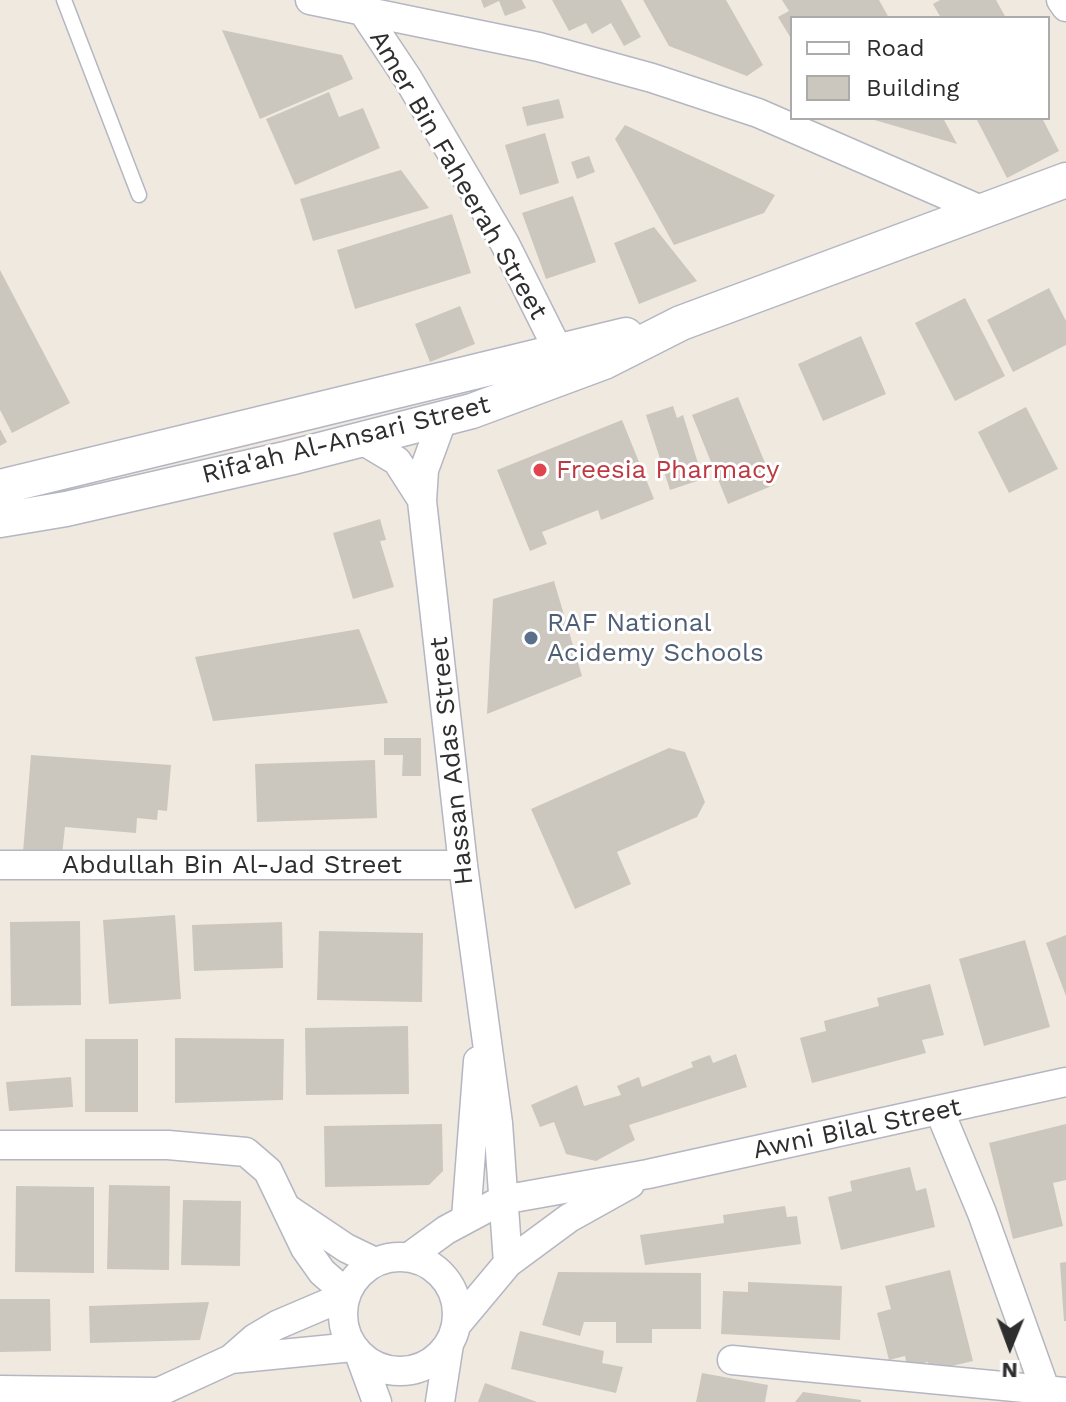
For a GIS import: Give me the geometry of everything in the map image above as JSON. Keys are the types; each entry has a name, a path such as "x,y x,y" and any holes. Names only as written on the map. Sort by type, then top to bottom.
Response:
{"street":[{"path":"310,0 360,7 494,37 652,78 758,113 981,210"},
{"path":"1061,0 1066,7"},
{"name":"Amer Bin Faheerah Street","path":"360,7 408,79 505,244 558,350"},
{"name":"Rifa'ah Al-Ansari Street","path":"0,520 66,509 443,418 554,382 681,323 1066,180"},
{"name":"Rifa'ah Al-Ansari Street","path":"0,487 558,350 681,323"},
{"name":"Hassan Adas Street","path":"443,418 426,459 422,501 463,865 498,1123 508,1263"},
{"name":"Hassan Adas Street","path":"362,440 397,461 422,501"},
{"name":"Abdullah Bin Al-Jad Street","path":"0,865 463,865"},
{"name":"Hassan Adas Street","path":"466,1218 482,1020"},
{"name":"Awni Bilal Street","path":"409,1257 466,1218 502,1200 648,1174 1066,1082"},
{"path":"732,1360 1056,1390 940,1112"},
{"path":"0,1145 234,1149 256,1159 268,1171 305,1248 322,1272 346,1295"},
{"name":"Awni Bilal Street","path":"453,1334 508,1263 569,1218 648,1174"},
{"path":"288,1209 375,1262"},
{"path":"377,1402 343,1323 346,1295 354,1279 375,1262 409,1257 424,1261 447,1280 454,1294 453,1334 440,1402"},
{"path":"0,1390 146,1397 231,1359 255,1338 277,1325 346,1295"},
{"path":"231,1359 357,1351 382,1368 407,1371 431,1362 453,1334"}],"lane":[{"path":"64,0 139,195"}],"building":[{"path":"481,0 522,0 526,8 505,16 499,1 484,8"},
{"path":"552,0 621,0 641,37 624,46 611,23 592,34 586,23 569,31"},
{"path":"643,0 726,0 763,65 747,76 669,46"},
{"path":"782,0 879,0 888,16 790,16 790,37 778,17 789,11"},
{"path":"940,0 996,0 1005,16 940,16 933,4"},
{"path":"222,30 342,55 353,79 260,119"},
{"path":"329,92 339,117 363,108 380,148 295,185 266,119"},
{"path":"559,99 564,118 527,126 522,107"},
{"path":"874,120 944,120 957,144"},
{"path":"977,120 1043,120 1059,151 1007,178"},
{"path":"625,125 775,195 764,213 674,245 615,139"},
{"path":"545,133 559,183 520,195 505,145"},
{"path":"589,156 595,172 577,179 571,162"},
{"path":"401,170 429,208 313,241 300,199"},
{"path":"573,196 596,262 546,279 522,213"},
{"path":"452,214 471,273 355,309 337,250"},
{"path":"654,227 697,281 639,304 614,243"},
{"path":"0,270 70,403 12,433 0,410"},
{"path":"1049,288 1066,321 1066,345 1013,372 987,320"},
{"path":"965,298 1005,376 955,401 915,323"},
{"path":"460,306 475,344 430,362 415,324"},
{"path":"861,336 886,394 823,421 798,364"},
{"path":"738,397 774,485 728,504 692,415"},
{"path":"673,406 677,418 683,415 703,479 670,490 646,415"},
{"path":"1026,407 1058,469 1009,493 978,432"},
{"path":"622,420 654,499 601,520 598,510 542,532 547,544 530,551 497,470"},
{"path":"0,429 7,442 0,446"},
{"path":"380,519 386,540 380,541 394,587 353,599 333,533"},
{"name":"RAF National Acidemy Schools","path":"554,581 582,676 487,714 493,599"},
{"path":"359,629 388,703 213,721 195,657"},
{"path":"384,738 421,738 421,776 402,776 403,755 384,755"},
{"path":"669,748 685,752 705,802 697,817 617,852 631,884 575,909 531,809"},
{"path":"31,755 171,765 167,811 158,810 157,820 137,818 136,833 65,827 62,855 23,852"},
{"path":"375,760 377,818 257,822 255,764"},
{"path":"175,915 181,999 109,1004 103,920"},
{"path":"80,921 81,1005 11,1006 10,922"},
{"path":"282,922 283,968 194,971 192,925"},
{"path":"319,931 423,933 422,1002 317,1000"},
{"path":"1066,935 1066,996 1046,943"},
{"path":"1025,940 1050,1027 984,1046 959,959"},
{"path":"930,984 944,1035 922,1040 926,1053 812,1083 800,1038 826,1031 824,1021 879,1006 877,998"},
{"path":"408,1026 409,1094 306,1095 305,1028"},
{"path":"175,1038 284,1039 283,1100 175,1103"},
{"path":"85,1039 138,1039 138,1112 85,1112"},
{"path":"736,1054 747,1087 629,1125 635,1140 596,1161 566,1154 554,1122 540,1127 531,1105 577,1085 584,1106 621,1095 617,1086 639,1077 642,1087 693,1067 691,1062 710,1055 713,1063"},
{"path":"71,1077 73,1107 9,1111 6,1082"},
{"path":"442,1124 443,1171 429,1185 325,1187 324,1126"},
{"path":"1066,1124 1066,1180 1053,1183 1063,1226 1013,1239 989,1143"},
{"path":"910,1167 916,1191 926,1188 935,1227 841,1250 828,1197 852,1191 850,1181"},
{"path":"109,1185 170,1186 169,1270 107,1269"},
{"path":"16,1186 94,1187 94,1273 15,1272"},
{"path":"183,1200 241,1201 240,1266 181,1265"},
{"path":"785,1206 787,1217 797,1216 801,1244 645,1265 640,1235 724,1223 723,1215"},
{"path":"1066,1262 1066,1321 1064,1321 1060,1263"},
{"path":"950,1270 973,1361 930,1371 928,1362 907,1367 905,1356 889,1360 877,1313 891,1309 885,1286"},
{"path":"558,1272 701,1273 701,1329 652,1329 652,1343 616,1343 616,1322 584,1322 580,1336 542,1325"},
{"path":"748,1282 842,1286 840,1340 721,1334 723,1291 748,1292"},
{"path":"0,1299 50,1299 51,1351 0,1352"},
{"path":"209,1302 200,1340 90,1343 89,1306"},
{"path":"520,1331 604,1351 602,1363 623,1367 616,1393 511,1369"},
{"path":"702,1373 768,1385 765,1402 696,1402"},
{"path":"485,1383 537,1402 478,1402"},
{"path":"803,1392 861,1400 861,1402 795,1402"}],"place":[{"name":"Freesia Pharmacy","path":"540,470"},
{"name":"RAF National Acidemy Schools","path":"531,638"}]}
